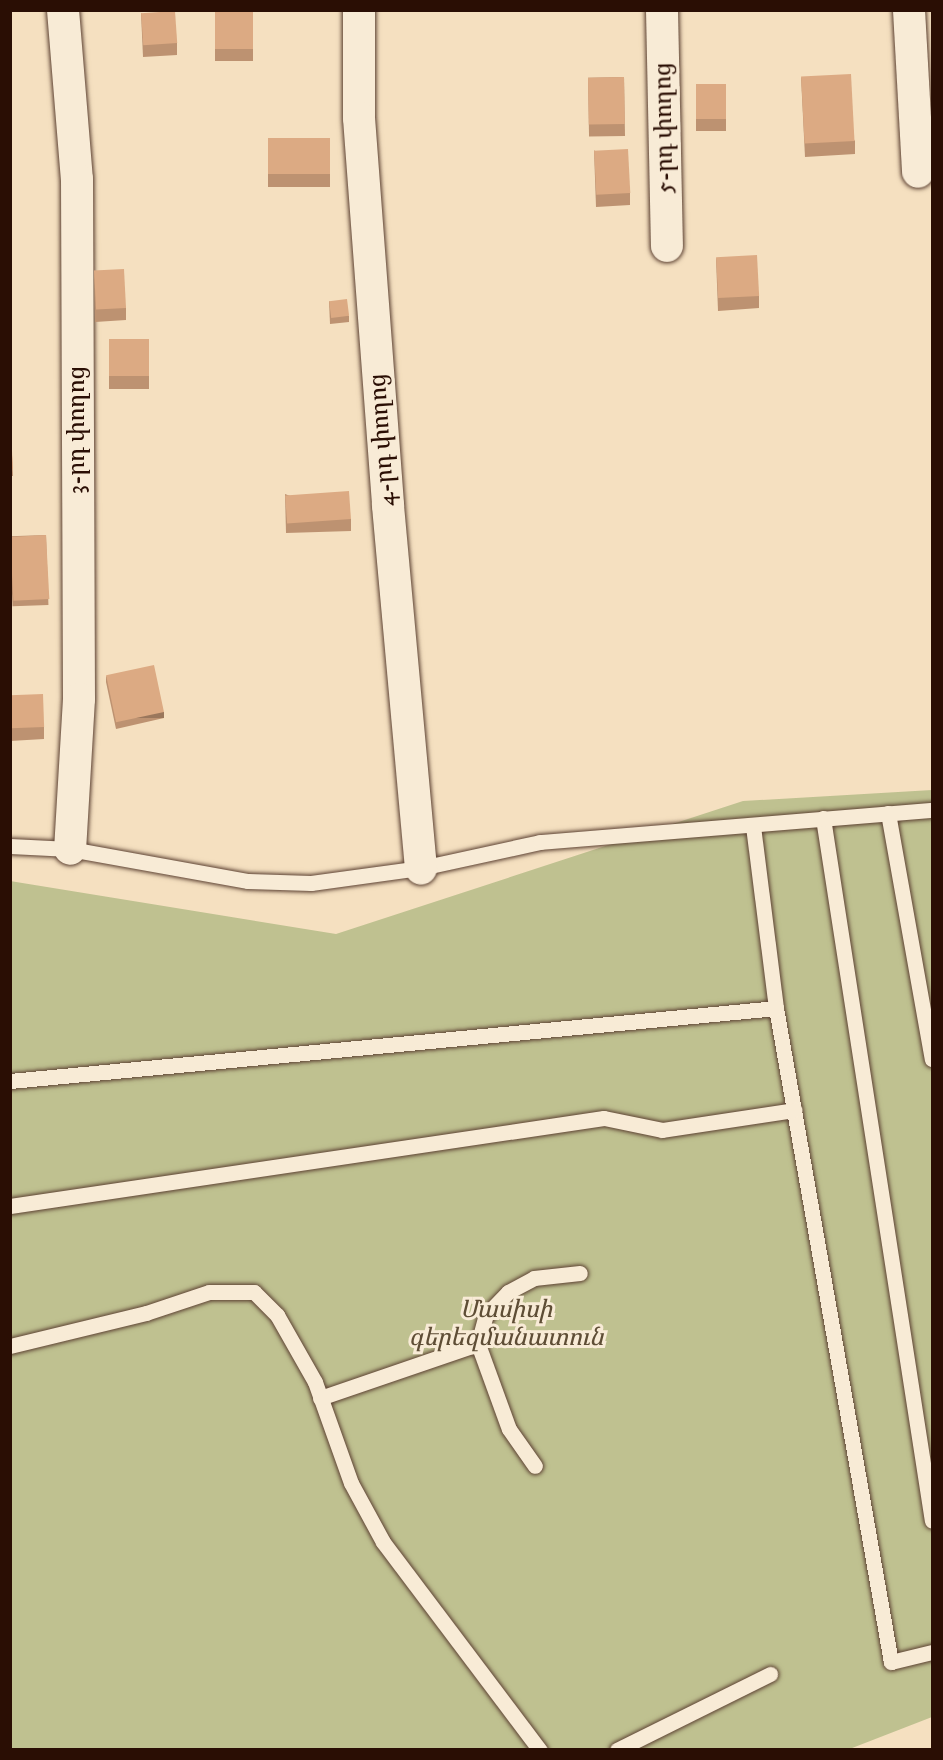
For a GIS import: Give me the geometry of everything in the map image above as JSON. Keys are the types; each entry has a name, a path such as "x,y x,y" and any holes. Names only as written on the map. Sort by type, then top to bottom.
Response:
{"street":[{"name":"3-րդ փողոց","path":"63,10 77,191 79,699 70,849"},
{"name":"4-րդ փողոց","path":"359,10 359,118 388,506 422,868"},
{"name":"5-րդ փողոց","path":"662,10 667,246"},
{"path":"909,10 918,172"}],"lane":[{"path":"10,846 70,849 248,881 311,884 422,868 540,842 933,810"},
{"path":"888,813 933,1059"},
{"path":"823,818 933,1521"},
{"path":"753,826 776,1008 891,1662 933,1652"},
{"path":"10,1081 776,1008"},
{"path":"10,1206 604,1118 662,1130 794,1110"},
{"path":"535,1466 509,1429 478,1344 486,1315 508,1292 534,1278 580,1273"},
{"path":"10,1346 146,1313 209,1292 254,1292 277,1315 320,1398 351,1483 383,1542 540,1749"},
{"path":"320,1398 478,1344"},
{"path":"617,1749 770,1674"}],"green space":[{"name":"Մասիսի գերեզմանատուն","path":"932,790 932,1717 847,1750 11,1749 10,881 336,934 743,801"}],"building":[{"path":"215,10 253,10 253,49 215,49"},
{"path":"175,11 177,43 143,45 141,13"},
{"path":"851,74 855,141 805,144 801,77"},
{"path":"624,77 625,124 589,125 588,78"},
{"path":"696,84 726,84 726,119 696,119"},
{"path":"268,138 330,138 330,174 268,174"},
{"path":"628,149 630,193 596,195 594,151"},
{"path":"757,255 759,296 718,298 716,257"},
{"path":"124,269 126,308 96,310 94,271"},
{"path":"347,299 349,316 331,318 329,301"},
{"path":"109,339 149,339 149,376 109,376"},
{"path":"10,416 13,469 10,469"},
{"path":"349,491 351,519 287,523 285,495"},
{"path":"46,535 49,599 13,601 10,537"},
{"path":"154,665 164,712 116,722 106,675"},
{"path":"43,694 44,727 11,728 10,695"}]}
